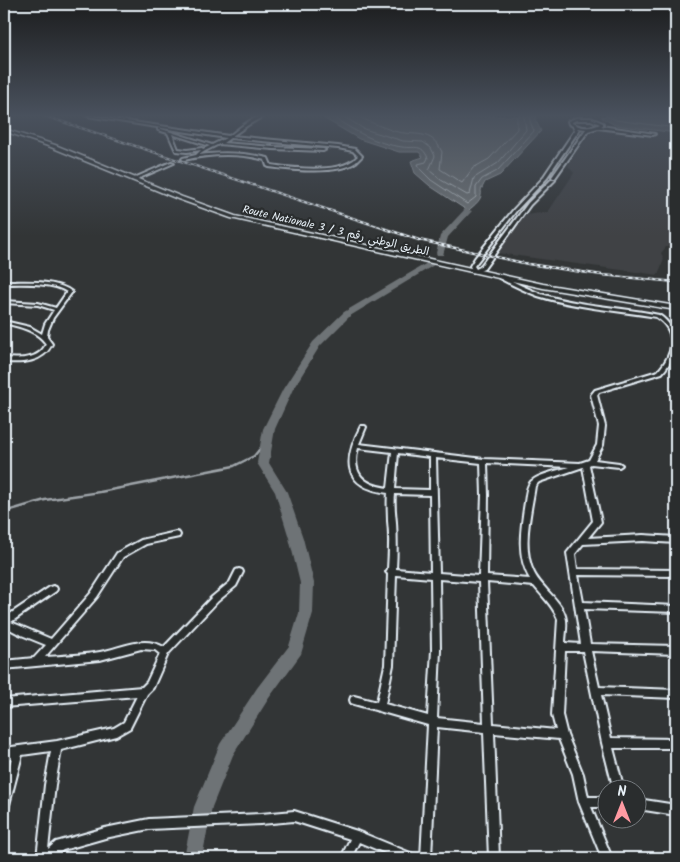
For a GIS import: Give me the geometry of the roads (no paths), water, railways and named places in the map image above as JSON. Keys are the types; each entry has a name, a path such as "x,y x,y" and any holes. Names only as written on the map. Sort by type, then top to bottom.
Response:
{"highway":[{"name":"Route Nationale 3 / الطريق الوطني رقم 3","path":"80,156 137,178 180,198 232,217 474,268 501,277 588,294 676,308"},
{"name":"Route Nationale 3 / الطريق الوطني رقم 3","path":"474,268 676,304"}],"street":[{"path":"184,159 192,156"},
{"path":"234,156 258,157 266,160 269,166 291,169 339,167 355,162 360,156"},
{"path":"474,268 493,238 545,177 559,156"},
{"path":"482,268 514,223 553,178 568,156"},
{"path":"137,178 172,163"},
{"path":"522,203 529,204"},
{"path":"506,222 514,223"},
{"path":"493,238 502,240"},
{"path":"501,277 522,289 546,297 582,305 657,316 668,320 673,326 675,339 672,359 660,372 597,391 594,395 602,426 600,445 586,464 537,480 532,485 524,533 525,552 536,583 559,609 562,619 557,715 562,735 578,774 584,802 607,858"},
{"path":"4,283 40,284 68,290 69,295 56,308 44,336"},
{"path":"4,302 38,304 56,308"},
{"path":"4,322 28,328 44,336 49,346 38,356 24,361 4,360"},
{"path":"363,427 355,446 352,460 353,471 357,480 371,488 433,493"},
{"path":"355,446 484,461 619,465"},
{"path":"380,708 389,664 392,548 391,490 395,451"},
{"path":"426,858 436,650 433,456"},
{"path":"484,461 483,579 494,858"},
{"path":"586,464 597,522 571,553 576,572 586,647 616,780"},
{"path":"37,661 94,595 120,555 144,542 176,535"},
{"path":"583,541 643,538 676,540"},
{"path":"4,752 57,746 116,732 127,725 144,691 150,685 165,652 214,598 233,584 238,572"},
{"path":"390,572 536,583"},
{"path":"576,572 676,573"},
{"path":"52,644 26,632 17,631 4,622 53,589"},
{"path":"579,605 676,609"},
{"path":"4,665 100,656 141,646 156,647 165,652"},
{"path":"560,647 676,650"},
{"path":"4,703 144,691"},
{"path":"596,691 676,694"},
{"path":"354,700 433,722 562,735"},
{"path":"607,743 676,743"},
{"path":"44,858 50,785 57,746"},
{"path":"4,805 18,751"},
{"path":"584,802 598,802"},
{"path":"648,806 676,810"},
{"path":"44,858 60,846 105,833 149,824 260,820 294,816 357,836 409,858"},
{"path":"346,858 357,836"}],"water":[{"path":"517,156 500,175 485,182 481,190 480,199 468,211 430,186 415,173 411,161 423,157"}],"waterway":[{"path":"440,253 444,236 468,211"},
{"path":"193,858 203,807 226,750 263,693 296,649 306,613 307,583 296,538 281,492 263,463 269,429 288,389 316,344 347,314 430,265"},
{"path":"258,451 268,438"},
{"path":"4,512 45,500 100,492 234,466 254,456 259,450"}],"railway":[{"path":"166,156 419,240 528,264 602,275 676,282"}]}
